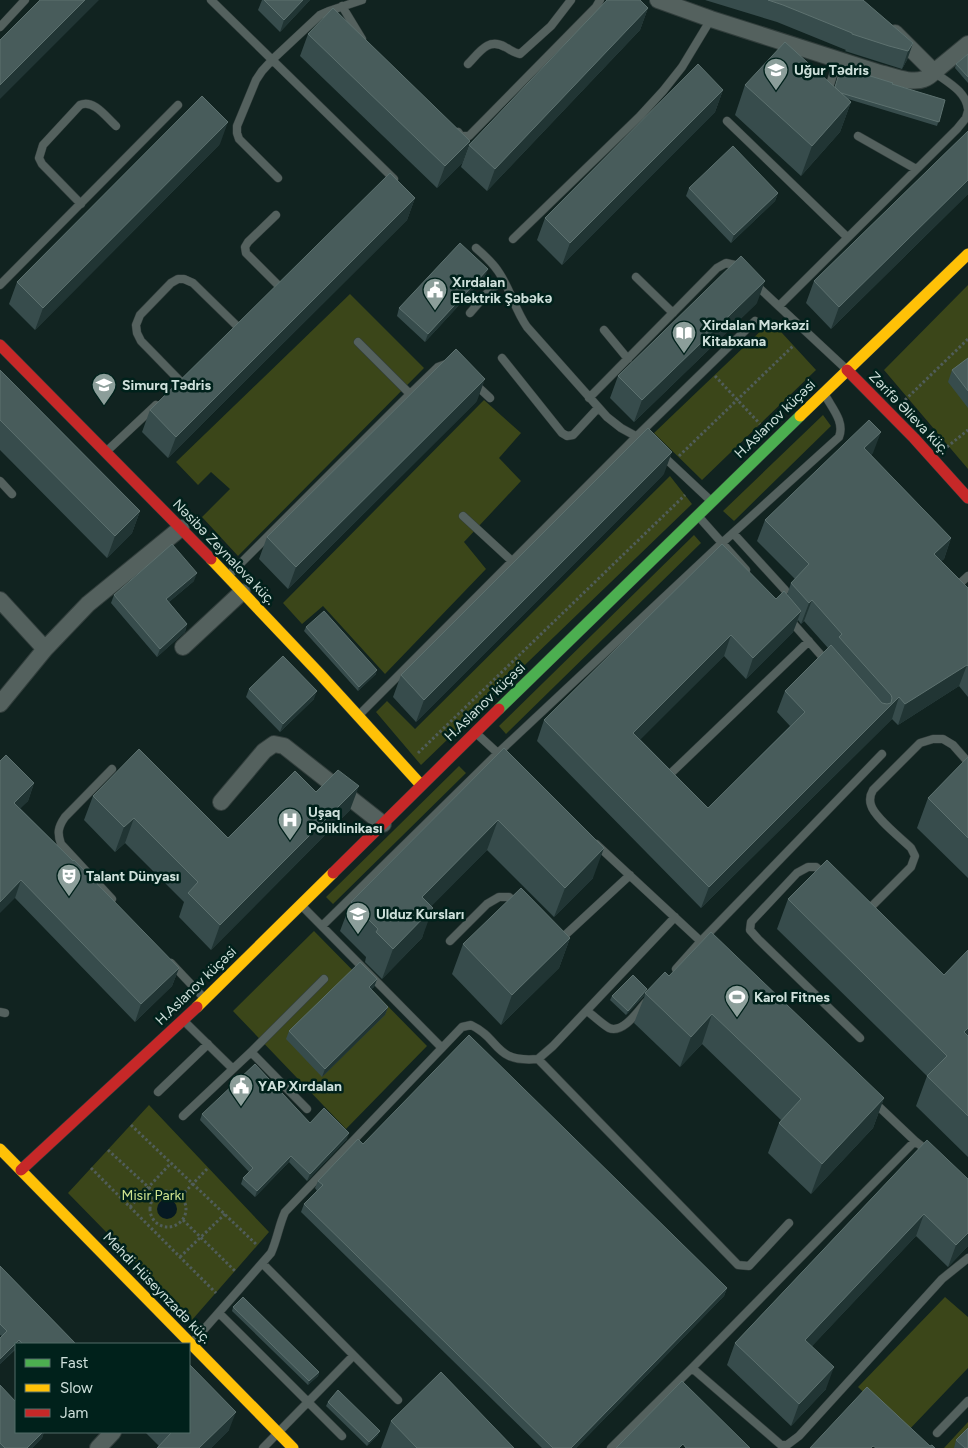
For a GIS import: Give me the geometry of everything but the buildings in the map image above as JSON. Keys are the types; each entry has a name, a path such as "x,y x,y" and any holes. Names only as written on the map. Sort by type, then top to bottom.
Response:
{"street":[{"path":"658,0 682,4 711,19 838,60 880,73 915,80 925,79 968,44"},
{"path":"881,20 934,72"},
{"name":"H.Aslanov küçəsi","path":"21,1170 206,1000 475,732 968,254"},
{"name":"Nəsibə Zeynalova küç.","path":"0,345 227,576 359,715 421,786"},
{"name":"Zərifə Əlieva küç.","path":"847,370 968,498"},
{"path":"0,704 45,650 88,604 180,528"},
{"path":"183,647 242,592"},
{"path":"0,600 45,650"},
{"path":"221,802 264,751 274,744 284,746 383,824"},
{"name":"Mehdi Hüseynzadə küç.","path":"0,1148 187,1343"},
{"name":"Mehdi Hüseynzadə küç.","path":"190,1346 293,1448"},
{"path":"98,1448 111,1433"}],"lane":[{"path":"0,27 24,0"},
{"path":"211,0 401,186"},
{"path":"278,178 239,139 237,133 256,80 273,59 320,16 342,6 362,0"},
{"path":"468,64 485,47 491,44 498,43 514,54 520,54 551,26 571,0"},
{"path":"454,129 461,136 469,136 596,7 600,0"},
{"path":"342,6 359,36 370,48"},
{"path":"513,238 640,116 663,91 682,66 711,19"},
{"path":"824,101 838,60"},
{"path":"779,306 966,118 968,110 964,95 934,72"},
{"path":"80,204 42,164 40,158 43,144 85,102 92,104 116,126"},
{"path":"0,285 178,106"},
{"path":"726,121 847,237"},
{"path":"858,136 916,169"},
{"path":"383,182 390,175"},
{"path":"276,214 245,247 246,252 278,285"},
{"path":"476,248 499,272 521,319 527,327 598,408 621,428 647,443"},
{"path":"590,398 717,268 726,263 735,265 847,370"},
{"path":"272,292 285,278"},
{"path":"636,278 673,312"},
{"path":"180,382 141,341 136,325 140,315 171,283 178,279 184,279 193,283 237,326"},
{"path":"470,312 489,291 503,280"},
{"path":"230,333 244,319"},
{"path":"359,715 637,436 756,321"},
{"path":"604,330 628,359"},
{"path":"358,342 410,394"},
{"path":"502,358 562,434 567,436 573,435 598,408"},
{"path":"227,576 438,367 447,364 454,365"},
{"path":"174,388 187,375"},
{"path":"468,378 490,398"},
{"path":"322,926 498,753 722,543 839,437 842,430 841,424 824,393"},
{"path":"107,452 160,401"},
{"path":"654,448 712,502"},
{"path":"0,481 12,494"},
{"path":"698,515 753,578"},
{"path":"463,516 513,562"},
{"path":"733,534 785,590"},
{"path":"951,592 968,576"},
{"path":"784,613 834,670"},
{"path":"667,777 809,641"},
{"path":"475,732 506,760"},
{"path":"857,903 863,908 871,907 911,867 915,856 911,848 875,813 870,797 873,790 920,743 933,739 943,739 953,745 968,762"},
{"path":"669,976 882,754"},
{"path":"112,769 59,824 58,834 61,844 120,908"},
{"path":"593,842 715,954"},
{"path":"830,880 816,867 808,867 797,872 751,922 750,930 860,1038"},
{"path":"554,937 562,938 630,876"},
{"path":"450,941 486,904 499,897 509,897 522,908"},
{"path":"302,905 442,1048"},
{"path":"190,1346 271,1253 285,1212 462,1027 471,1025 479,1029 498,1050 511,1058 538,1059 587,1011 675,917"},
{"path":"166,957 206,1000"},
{"path":"183,1116 324,979"},
{"path":"587,1011 610,1029 618,1029 624,1026 650,998"},
{"path":"183,1020 233,1069"},
{"path":"158,1092 208,1044"},
{"path":"251,1052 307,1109"},
{"path":"538,1059 738,1265 749,1266 789,1223"},
{"path":"872,1101 915,1141 938,1159"},
{"path":"611,1448 915,1141"},
{"path":"692,1368 780,1445 787,1447 942,1279 968,1258"},
{"path":"262,1264 398,1400"},
{"path":"219,1313 342,1436"},
{"path":"263,1448 353,1356"},
{"path":"938,1433 968,1401"}],"path":[{"path":"890,414 968,339"},
{"path":"678,457 793,346"},
{"path":"714,376 760,424"},
{"path":"933,459 968,431"},
{"path":"414,757 685,495"},
{"path":"131,1125 257,1245"},
{"path":"108,1150 157,1195"},
{"path":"130,1207 171,1163"},
{"path":"91,1168 216,1293"},
{"path":"181,1196 208,1168"},
{"path":"165,1191 173,1191 181,1196 185,1203 186,1212 183,1220 176,1225 168,1227 159,1225 153,1219 150,1210 152,1202 157,1195 165,1191"},
{"path":"180,1257 225,1214"},
{"path":"183,1220 235,1271"}],"green space":[{"path":"968,285 968,469 884,370"},
{"path":"350,294 424,368 238,556 202,517 230,489 211,472 198,485 176,462"},
{"path":"771,321 816,370 702,480 654,433"},
{"path":"484,400 521,433 499,458 521,481 464,542 486,569 385,674 323,606 302,624 283,603"},
{"path":"823,415 831,426 734,521 723,511"},
{"path":"670,476 692,504 421,765 376,712 387,701 415,729"},
{"path":"694,535 701,543 506,734 499,726"},
{"path":"459,766 466,773 333,904 326,897"},
{"path":"314,931 427,1046 346,1129 233,1011"},
{"name":"Misir Parkı","path":"149,1105 269,1232 192,1320 68,1193"},
{"path":"945,1297 968,1317 968,1368 906,1433 858,1387"},
{"path":"968,1422 968,1448 944,1448"}],"water":[{"path":"167,1199 174,1202 177,1209 174,1216 167,1219 160,1216 157,1209 160,1202"}],"traffic: fast":[{"path":"499,709 800,416"}],"traffic: slow":[{"path":"800,416 968,254"},
{"path":"211,559 319,673 421,785"},
{"path":"197,1007 333,873"},
{"path":"0,1149 293,1448"}],"traffic: jam":[{"path":"0,345 211,559"},
{"path":"847,370 914,438 968,498"},
{"path":"333,873 499,709"},
{"path":"21,1170 197,1007"}],"place":[{"name":"Uğur Tədris","path":"776,91"},
{"name":"Xırdalan Elektrik Şəbəkə","path":"435,311"},
{"name":"Xirdalan Mərkəzi Kitabxana","path":"684,354"},
{"name":"Simurq Tədris","path":"104,406"},
{"name":"Uşaq Poliklinikası","path":"290,841"},
{"name":"Talant Dünyası","path":"69,897"},
{"name":"Ulduz Kursları","path":"358,935"},
{"name":"Karol Fitnes","path":"737,1018"},
{"name":"YAP Xırdalan","path":"241,1107"}]}
